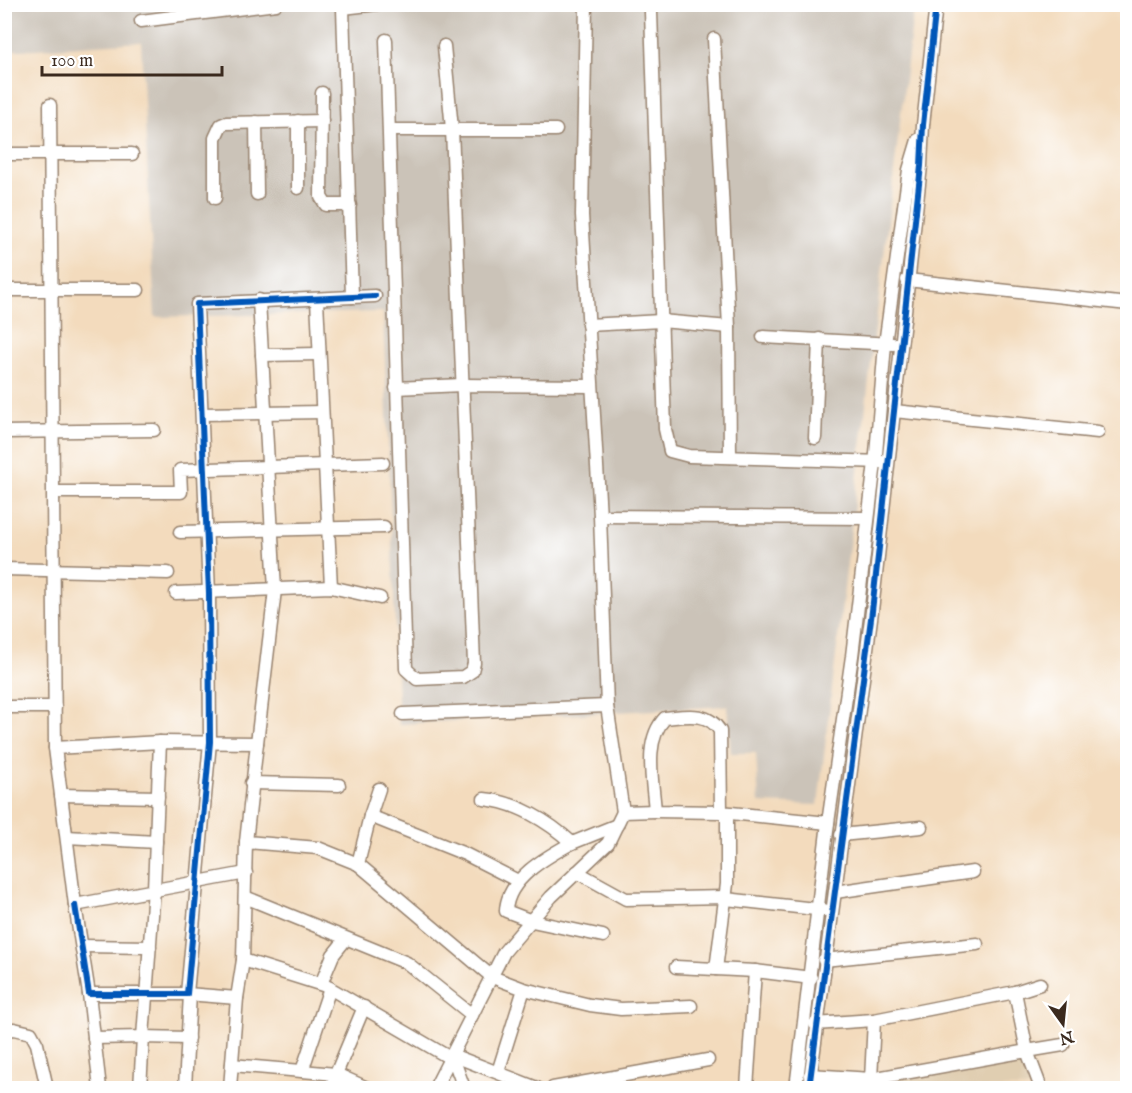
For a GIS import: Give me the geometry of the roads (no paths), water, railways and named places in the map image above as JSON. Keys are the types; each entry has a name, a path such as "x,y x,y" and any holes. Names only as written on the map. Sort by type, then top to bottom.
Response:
{"street":[{"path":"141,21 276,4"},
{"path":"352,297 343,6 377,4"},
{"path":"435,1089 504,952 551,897 608,843 623,812 606,706 600,516 582,215 585,4"},
{"path":"809,1089 824,960 828,822 868,519 894,411 936,4"},
{"path":"651,12 665,429 670,451 688,456 881,462"},
{"path":"714,39 729,327 730,457"},
{"path":"386,40 406,669 417,680 463,677 472,671 474,663 452,129 444,46"},
{"path":"322,93 322,202 326,205 350,205"},
{"path":"50,105 54,290 55,748 100,1089"},
{"path":"298,121 298,188"},
{"path":"215,198 215,138 221,125 322,121"},
{"path":"256,122 257,194"},
{"path":"796,1089 811,978 825,910 835,892 872,611 885,344 909,170 923,125"},
{"path":"390,130 556,130"},
{"path":"4,154 132,154"},
{"path":"907,280 1128,304"},
{"path":"4,290 138,290"},
{"path":"185,1089 196,882 210,742 209,593 197,304 375,296"},
{"path":"230,1089 237,998 243,960 246,842 251,783 274,590 273,530 259,300"},
{"path":"317,300 331,587"},
{"path":"588,325 661,321 729,327"},
{"path":"763,337 901,344"},
{"path":"815,438 819,339"},
{"path":"262,355 318,354"},
{"path":"396,388 462,385 591,386"},
{"path":"894,411 1098,432"},
{"path":"203,414 322,412"},
{"path":"4,432 154,430"},
{"path":"54,492 181,492 180,470 383,463"},
{"path":"600,516 868,519"},
{"path":"180,532 384,527"},
{"path":"4,569 168,573"},
{"path":"176,593 331,587 380,598"},
{"path":"403,714 606,706"},
{"path":"4,707 55,707"},
{"path":"655,811 651,739 656,727 665,718 700,716 715,722 720,731 726,899 716,969"},
{"path":"55,748 160,742 257,743"},
{"path":"140,1089 154,889 160,742"},
{"path":"251,783 339,785"},
{"path":"358,864 379,789"},
{"path":"62,795 158,797"},
{"path":"484,799 500,801 534,815 572,843"},
{"path":"623,812 724,813 828,822"},
{"path":"370,816 465,854 518,881"},
{"path":"603,936 532,921 506,911 506,898 518,881 556,851 617,825"},
{"path":"841,835 921,827"},
{"path":"67,837 156,842"},
{"path":"246,842 318,848 358,864 492,977 524,989 590,1005 621,1009 691,1006"},
{"path":"835,892 973,872"},
{"path":"75,905 246,873"},
{"path":"577,873 626,899 726,899 825,910"},
{"path":"245,897 345,940 406,963 472,1015"},
{"path":"302,1071 333,955 345,940"},
{"path":"824,960 977,944"},
{"path":"82,946 150,947"},
{"path":"243,960 325,986 451,1056 498,1072 537,1089"},
{"path":"676,966 755,971 811,978"},
{"path":"747,1089 755,971"},
{"path":"815,1024 874,1020 1015,992 1040,984"},
{"path":"498,1072 524,989"},
{"path":"1015,992 1027,1051 1041,1089"},
{"path":"89,994 189,994 237,998"},
{"path":"331,1089 364,1007"},
{"path":"870,1084 874,1020"},
{"path":"4,1030 14,1029 31,1033 38,1044 47,1089"},
{"path":"94,1038 188,1038"},
{"path":"810,1075 870,1084 1063,1045"},
{"path":"451,1056 464,1089"},
{"path":"553,1089 708,1060"},
{"path":"232,1065 336,1074 367,1089"}]}
